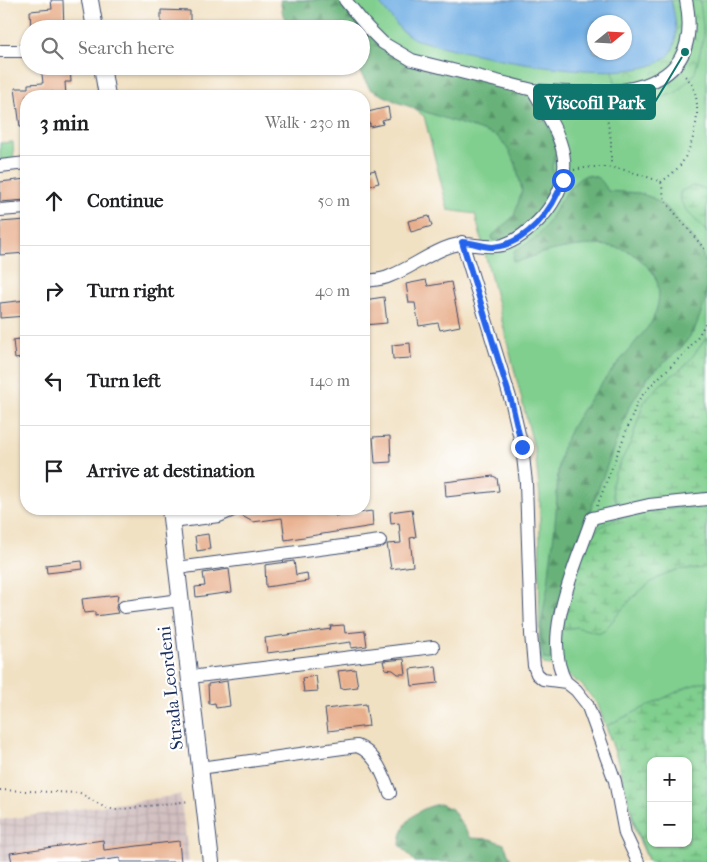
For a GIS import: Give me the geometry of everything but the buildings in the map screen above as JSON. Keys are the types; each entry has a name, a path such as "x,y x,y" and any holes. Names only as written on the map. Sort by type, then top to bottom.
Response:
{"main road":[{"path":"90,0 93,20"},
{"path":"104,75 106,90"},
{"name":"Strada Leordeni","path":"171,515 211,862"}],"street":[{"path":"345,0 361,20"},
{"path":"370,31 383,43 412,60 533,90 601,93 643,86 667,78 678,72 686,64 691,48 692,28 686,0"},
{"path":"0,51 20,50"},
{"path":"370,280 389,277 428,255 462,242 494,246 519,238 545,213 560,188 565,172 559,135 533,90"},
{"path":"0,166 20,164"},
{"path":"0,210 20,208"},
{"path":"462,242 512,404 522,447 526,483 530,634 534,666 537,674 543,680 566,682"},
{"path":"638,862 625,834 615,781 587,704 576,690 566,682 559,667 557,655 559,622 565,597 592,518 649,505 707,499"},
{"path":"171,515 221,515"},
{"path":"177,568 380,541"},
{"path":"124,606 181,600"},
{"path":"190,677 433,647"},
{"path":"200,768 357,746 365,748 375,762 390,793"}],"path":[{"path":"661,182 677,168 686,155 700,108 700,99 694,84 678,72"},
{"path":"601,93 611,140 610,166"},
{"path":"565,172 598,166 610,166 628,169 661,182"},
{"path":"661,182 665,201 707,252"},
{"path":"592,518 638,401 648,386 682,357 700,336 707,319"},
{"path":"0,790 80,793 104,807 115,810 204,799"}],"shaded area":[{"path":"180,795 189,862 0,862 0,820"}],"green space":[{"path":"280,0 341,0 359,20 286,20"},
{"path":"290,0 707,0 707,862 649,862 635,830 623,774 598,705 582,685 555,666 544,664 539,656 540,497 535,452 475,214 448,210 424,116 365,75 370,75 370,20 339,20"},
{"path":"671,0 700,0 704,35 695,73 677,92 655,100 619,107 613,70 658,63 673,7"},
{"path":"370,33 380,44 529,95 535,101 558,146 552,167 555,178 554,197 519,237 493,241 492,236 514,216 522,190 515,162 507,148 497,136 399,103 370,89 361,75 370,75"},
{"path":"13,142 14,160 0,161 0,143"},
{"path":"586,175 600,179 608,191 639,193 653,198 667,208 696,242 702,253 707,269 706,300 694,331 681,348 648,377 629,407 586,522 550,660 544,659 541,628 554,536 560,456 579,415 602,383 651,323 657,309 659,294 656,279 647,266 626,250 613,247 592,245 572,247 542,253 520,261 513,261 514,251 540,233 571,186"},
{"path":"692,186 707,189 707,233 682,204 680,198 680,192"},
{"path":"707,337 707,494 624,506 617,503 613,495 612,485 615,473 631,442 644,402 661,384 686,365"},
{"path":"707,506 707,567 677,570 655,580 636,595 604,631 600,633 576,627 565,630 562,628 566,606 579,562 596,531 618,518 633,514 681,507"},
{"path":"707,681 707,862 649,862 642,845 606,726 687,687"},
{"path":"440,804 452,809 471,838 490,839 504,844 512,862 415,862 400,845 401,836 407,822 418,812"}],"water":[{"path":"377,0 671,0 676,31 674,46 666,58 646,67 617,70 582,70 543,66 505,60 414,39 401,30"}],"place":[{"name":"Viscofil Park","path":"685,52"}],"route":[{"path":"522,447 512,404 462,242 485,247 503,245 519,238 536,225 554,200 563,180"}]}
